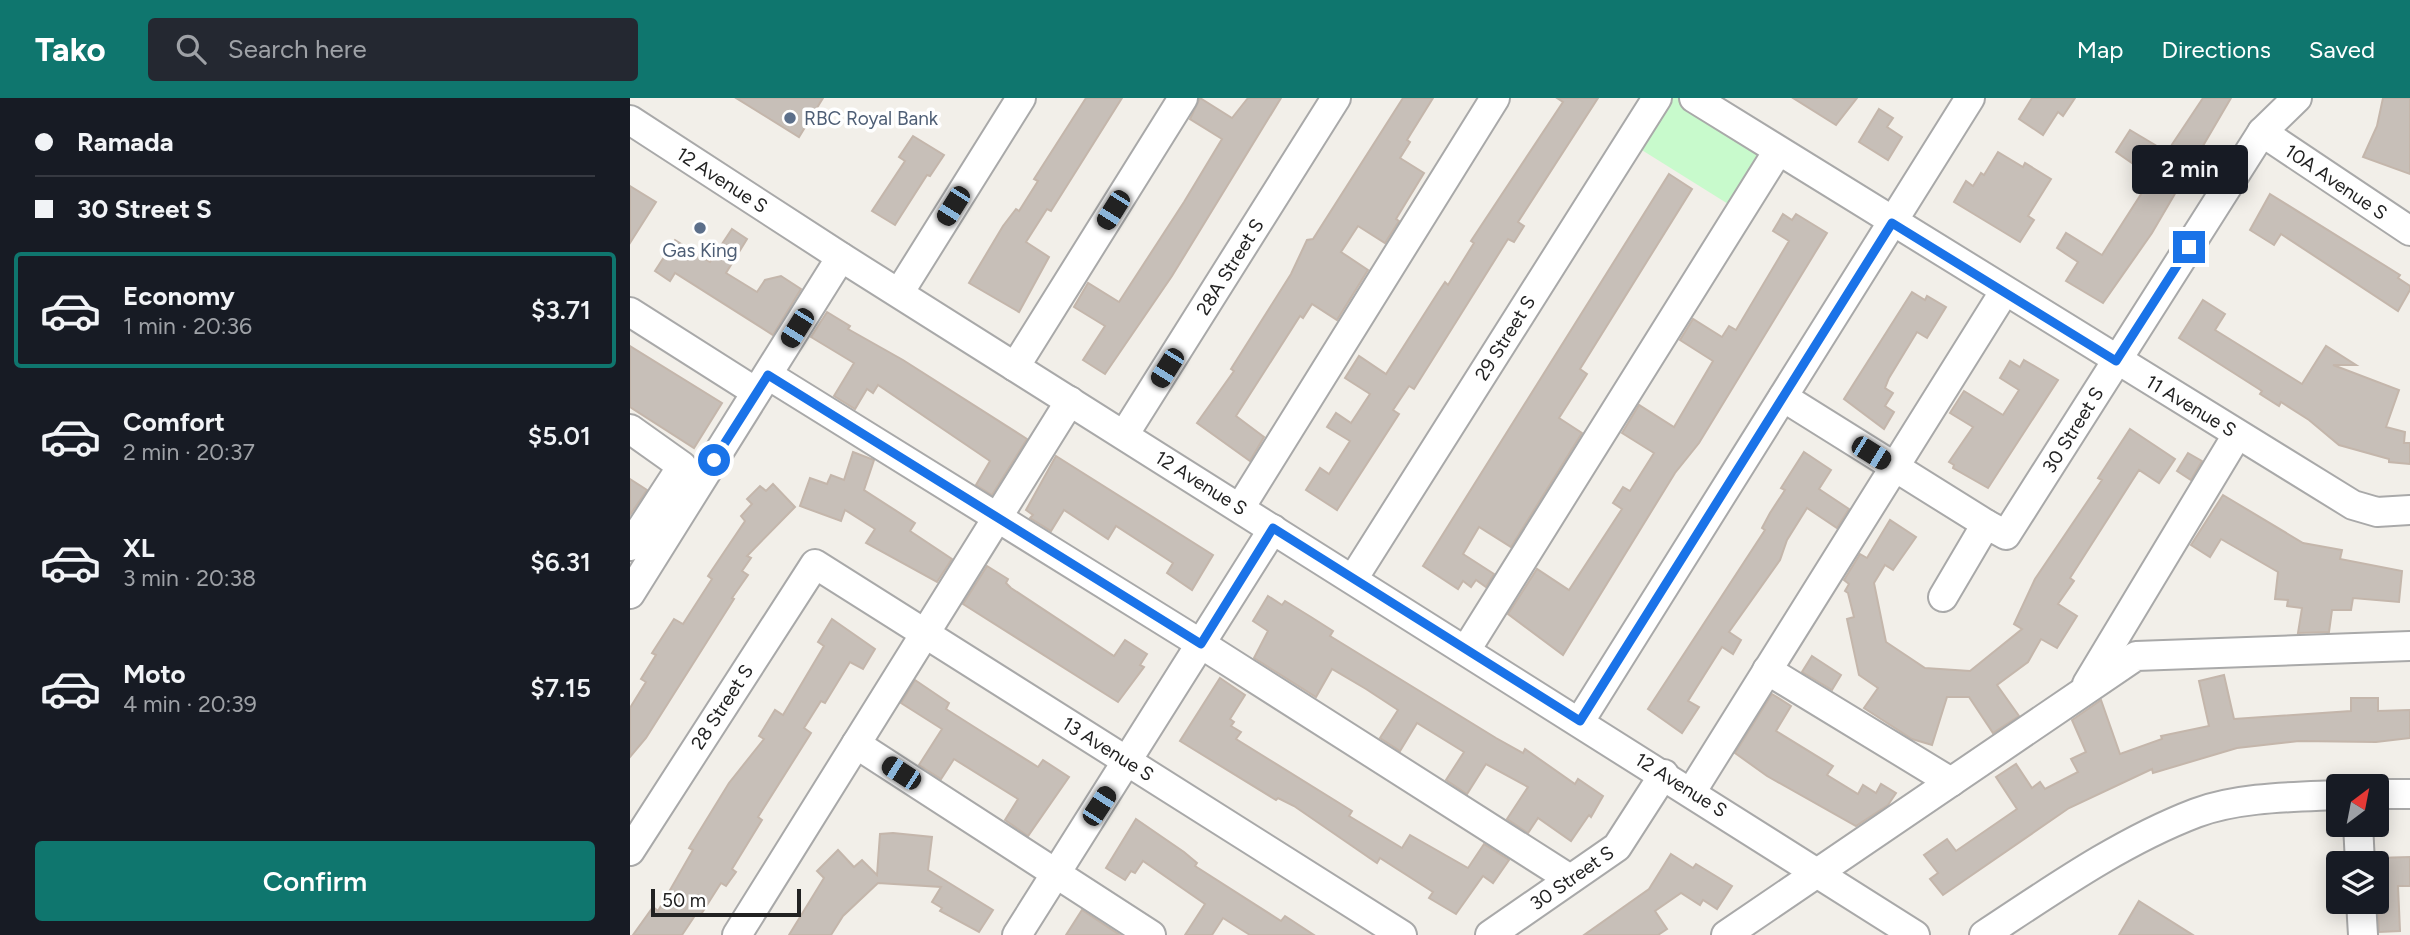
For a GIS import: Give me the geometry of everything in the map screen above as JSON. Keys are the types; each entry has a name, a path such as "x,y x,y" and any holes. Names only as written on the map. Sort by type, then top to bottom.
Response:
{"street":[{"path":"630,110 635,98"},
{"path":"899,293 1021,98"},
{"path":"1015,367 1183,98"},
{"name":"28A Street S","path":"1124,435 1336,98"},
{"path":"1240,508 1495,98"},
{"name":"29 Street S","path":"1353,579 1657,98"},
{"name":"11 Avenue S","path":"1694,98 1892,223 2353,505 2377,512 2410,510"},
{"name":"30 Street S","path":"1986,524 2006,535 2262,132 2297,98"},
{"path":"1580,721 1892,223 1962,101"},
{"name":"12 Avenue S","path":"630,120 841,257 1692,791 1915,935"},
{"name":"10A Avenue S","path":"2262,132 2410,231"},
{"path":"1466,650 1778,151"},
{"path":"630,594 841,257"},
{"path":"1692,791 2004,292"},
{"path":"630,312 997,517 1570,879"},
{"path":"1783,397 1986,524 1943,597"},
{"path":"737,935 1070,401"},
{"path":"630,429 682,466 630,546"},
{"path":"2081,694 2237,435"},
{"path":"1017,935 1273,528"},
{"name":"13 Avenue S","path":"814,564 1402,935"},
{"name":"28 Street S","path":"630,851 814,564"},
{"path":"2120,627 2165,655"},
{"path":"1726,935 2136,656 2410,646"},
{"path":"1767,670 1951,782"},
{"path":"856,744 1151,935"},
{"name":"30 Street S","path":"1490,935 1617,847 1664,774"},
{"path":"2389,794 2410,794"},
{"path":"1984,935 2076,875 2133,842 2198,812 2273,798 2326,796"},
{"path":"2362,914 2363,935"}],"green space":[{"path":"1657,98 1694,98 1771,146 1733,207 1629,142"}],"building":[{"name":"RBC Royal Bank","path":"736,98 823,98 799,137"},
{"path":"1086,98 1122,98 1051,211 1047,209 1026,242 1049,257 1019,312 969,283 1003,226 1016,209 1019,211 1038,181 1034,179"},
{"path":"1200,98 1232,118 1248,98 1281,98 1172,276 1105,374 1083,360 1105,326 1074,307 1088,283 1119,302 1222,139 1190,119"},
{"path":"1403,98 1433,98 1407,140 1410,142 1400,158 1424,173 1385,243 1358,226 1341,252 1368,270 1337,320 1312,304 1303,318 1300,316 1236,416 1264,437 1250,461 1197,423 1234,371 1231,369 1291,274 1307,240 1313,239"},
{"path":"1557,98 1598,98 1518,222 1524,226 1514,242 1508,239 1414,389 1409,386 1393,410 1399,414 1337,510 1306,490 1320,468 1329,474 1350,441 1327,427 1336,413 1351,423 1370,394 1345,378 1359,356 1386,374 1445,282 1448,285 1474,243 1471,241 1563,102"},
{"path":"1793,98 1857,98 1836,125"},
{"path":"2032,98 2075,98 2063,116 2058,112 2043,135 2019,119"},
{"path":"2203,98 2231,98 2152,233 2103,303 2066,281 2078,262 2057,248 2066,233 2102,255 2152,177 2116,152 2130,130 2167,152"},
{"path":"2383,98 2410,98 2410,174 2363,157 2377,126"},
{"path":"1879,109 1893,118 1887,127 1902,137 1888,160 1859,142"},
{"path":"913,136 944,155 930,176 927,175 895,225 872,211 905,161 899,157"},
{"path":"1998,152 2023,167 2025,163 2051,179 2028,216 2034,220 2020,242 1954,202 1966,181 1973,186 1981,173 1984,175"},
{"path":"1669,174 1692,189 1580,369 1587,374 1559,418 1582,433 1511,547 1479,527 1463,554 1494,574 1486,587 1476,580 1471,587 1463,581 1458,589 1423,566"},
{"path":"630,186 656,202 630,243"},
{"path":"2270,194 2400,275 2398,278 2410,286 2410,290 2398,311 2281,234 2274,245 2250,230"},
{"path":"1783,214 1792,220 1796,214 1827,233 1699,443 1675,473 1563,655 1508,614 1537,569 1569,590 1622,509 1613,503 1623,487 1630,491 1654,453 1622,433 1639,405 1674,427 1713,361 1680,340 1693,319 1722,337 1729,326 1736,330 1789,241 1773,231"},
{"path":"732,229 747,239 726,273 757,292 765,280 781,276 801,289 773,335 675,273 670,281 655,271 675,240 710,262"},
{"path":"1912,292 1925,300 1927,296 1946,307 1927,338 1917,332 1889,378 1885,388 1893,393 1885,406 1894,412 1884,429 1844,399"},
{"path":"2203,300 2225,314 2215,330 2302,384 2326,346 2356,365 2333,365 2399,390 2386,427 2405,432 2404,443 2410,443 2410,464 2389,462 2389,459 2339,445 2309,420 2281,402 2279,406 2260,394 2262,391 2179,338"},
{"path":"827,312 850,326 848,329 903,360 1027,439 992,495 976,485 990,461 878,385 873,393 867,389 855,409 834,396 854,363 811,337"},
{"path":"630,346 722,403 694,448 630,407"},
{"path":"2024,360 2058,380 1988,488 1953,468 1954,465 1949,462 1973,427 1950,413 1964,391 2003,415 2019,390 2000,378 2010,361 2020,367"},
{"path":"2130,429 2175,459 2159,483 2139,470 2070,578 2074,581 2058,604 2077,616 2057,648 2041,639 2028,662 1997,685 2019,716 1993,733 1969,697 1947,697 1932,745 1912,739 1864,708 1878,688 1859,675 1847,619 1854,617 1848,593 1845,591 1849,584 1844,580 1860,554 1867,558 1890,520 1916,537 1893,570 1885,565 1874,583 1886,642 1925,668 1970,671 2022,629 2014,624 2035,579 2102,480 2098,478"},
{"path":"853,452 874,460 864,490 915,523 910,531 952,559 937,582 866,543 875,529 845,510 841,521 800,506 810,478 827,484 831,475 844,480"},
{"path":"1804,452 1831,470 1819,489 1849,509 1837,528 1807,508 1787,540 1780,560 1729,632 1741,640 1733,654 1722,647 1688,701 1699,707 1682,733 1648,709 1765,530 1762,528 1785,490 1781,488"},
{"path":"2188,453 2202,461 2191,480 2177,471"},
{"path":"1056,456 1213,555 1192,590 1167,573 1173,563 1116,526 1108,539 1064,510 1051,531 1030,518 1033,515 1026,510"},
{"path":"630,479 647,490 630,515"},
{"path":"773,484 795,507 747,556 751,558 742,571 748,575 646,738 630,757 630,708 646,682 641,679 656,655 652,653 674,619 683,624 712,579 708,576 745,521 741,516 752,504 747,499 760,486 766,491"},
{"path":"2223,495 2303,543 2342,550 2340,559 2402,571 2399,602 2353,598 2351,610 2332,610 2329,632 2298,633 2302,608 2287,606 2288,600 2275,599 2278,572 2221,539 2210,557 2191,545"},
{"path":"987,566 1008,579 1006,583 1011,588 1114,656 1125,640 1147,654 1140,665 1144,667 1118,702 963,604"},
{"path":"1268,596 1282,605 1285,601 1311,617 1333,631 1330,636 1496,738 1523,753 1525,749 1575,784 1578,779 1603,796 1591,817 1589,815 1571,841 1538,818 1528,833 1507,819 1528,787 1486,764 1467,794 1446,780 1464,752 1417,723 1400,751 1380,738 1398,710 1366,689 1332,669 1316,697 1254,658 1268,631 1253,621"},
{"path":"832,619 875,649 863,669 850,662 825,703 821,701 804,728 811,733 758,817 762,820 732,869 736,872 726,886 721,883 700,916 696,914 682,935 633,935 653,907 658,911 693,850 689,848 729,783 764,739 759,736 775,710 783,715 824,646 818,642"},
{"path":"1812,656 1841,675 1832,690 1802,672"},
{"path":"2224,675 2234,719 2351,711 2351,698 2378,698 2378,711 2410,710 2410,738 2376,742 2299,741 2237,748 2153,773 2152,769 2069,808 1943,895 1930,879 1938,873 1924,855 1947,839 1956,851 2017,809 1996,777 2016,764 2032,788 2040,782 2045,789 2078,772 2071,759 2086,752 2072,720 2101,700 2120,754 2162,739 2161,736 2209,726 2199,681"},
{"path":"1220,678 1245,695 1230,719 1234,722 1231,726 1241,732 1236,739 1352,811 1349,816 1402,848 1410,835 1468,868 1484,844 1509,860 1493,883 1483,876 1456,914 1429,898 1433,892 1380,858 1377,863 1294,806 1278,798 1276,800 1180,741"},
{"path":"915,680 949,703 946,709 987,735 1038,767 1043,760 1069,777 1028,836 1005,820 1018,799 954,759 941,779 919,765 942,729 901,703"},
{"path":"1772,694 1791,706 1776,731 1833,766 1827,775 1858,794 1863,785 1876,793 1881,784 1896,793 1888,805 1856,826 1767,776 1735,753"},
{"path":"1136,819 1184,852 1197,863 1195,866 1281,921 1285,916 1314,935 1250,935 1223,918 1212,935 1185,935 1205,904 1143,861 1135,873 1131,871 1125,880 1106,868"},
{"path":"880,834 932,837 928,870 993,910 979,932 940,911 942,908 932,902 941,887 878,883 843,916 831,935 789,935 824,878 817,871 838,850 854,867 862,860 877,875"},
{"path":"1671,854 1693,868 1696,864 1732,886 1717,909 1703,900 1700,905 1681,893 1655,911 1667,929 1658,935 1584,935 1649,889"},
{"path":"2410,857 2410,886 2398,886 2400,931 2379,932 2378,914 2389,914 2389,858"},
{"path":"2139,901 2193,935 2119,935"},
{"path":"1082,910 1120,935 1066,935"}],"place":[{"name":"RBC Royal Bank","path":"790,118"},
{"name":"Gas King","path":"700,228"}],"route":[{"path":"714,460 768,375 1201,644 1273,528 1580,721 1892,223 2116,361 2189,247"}]}
